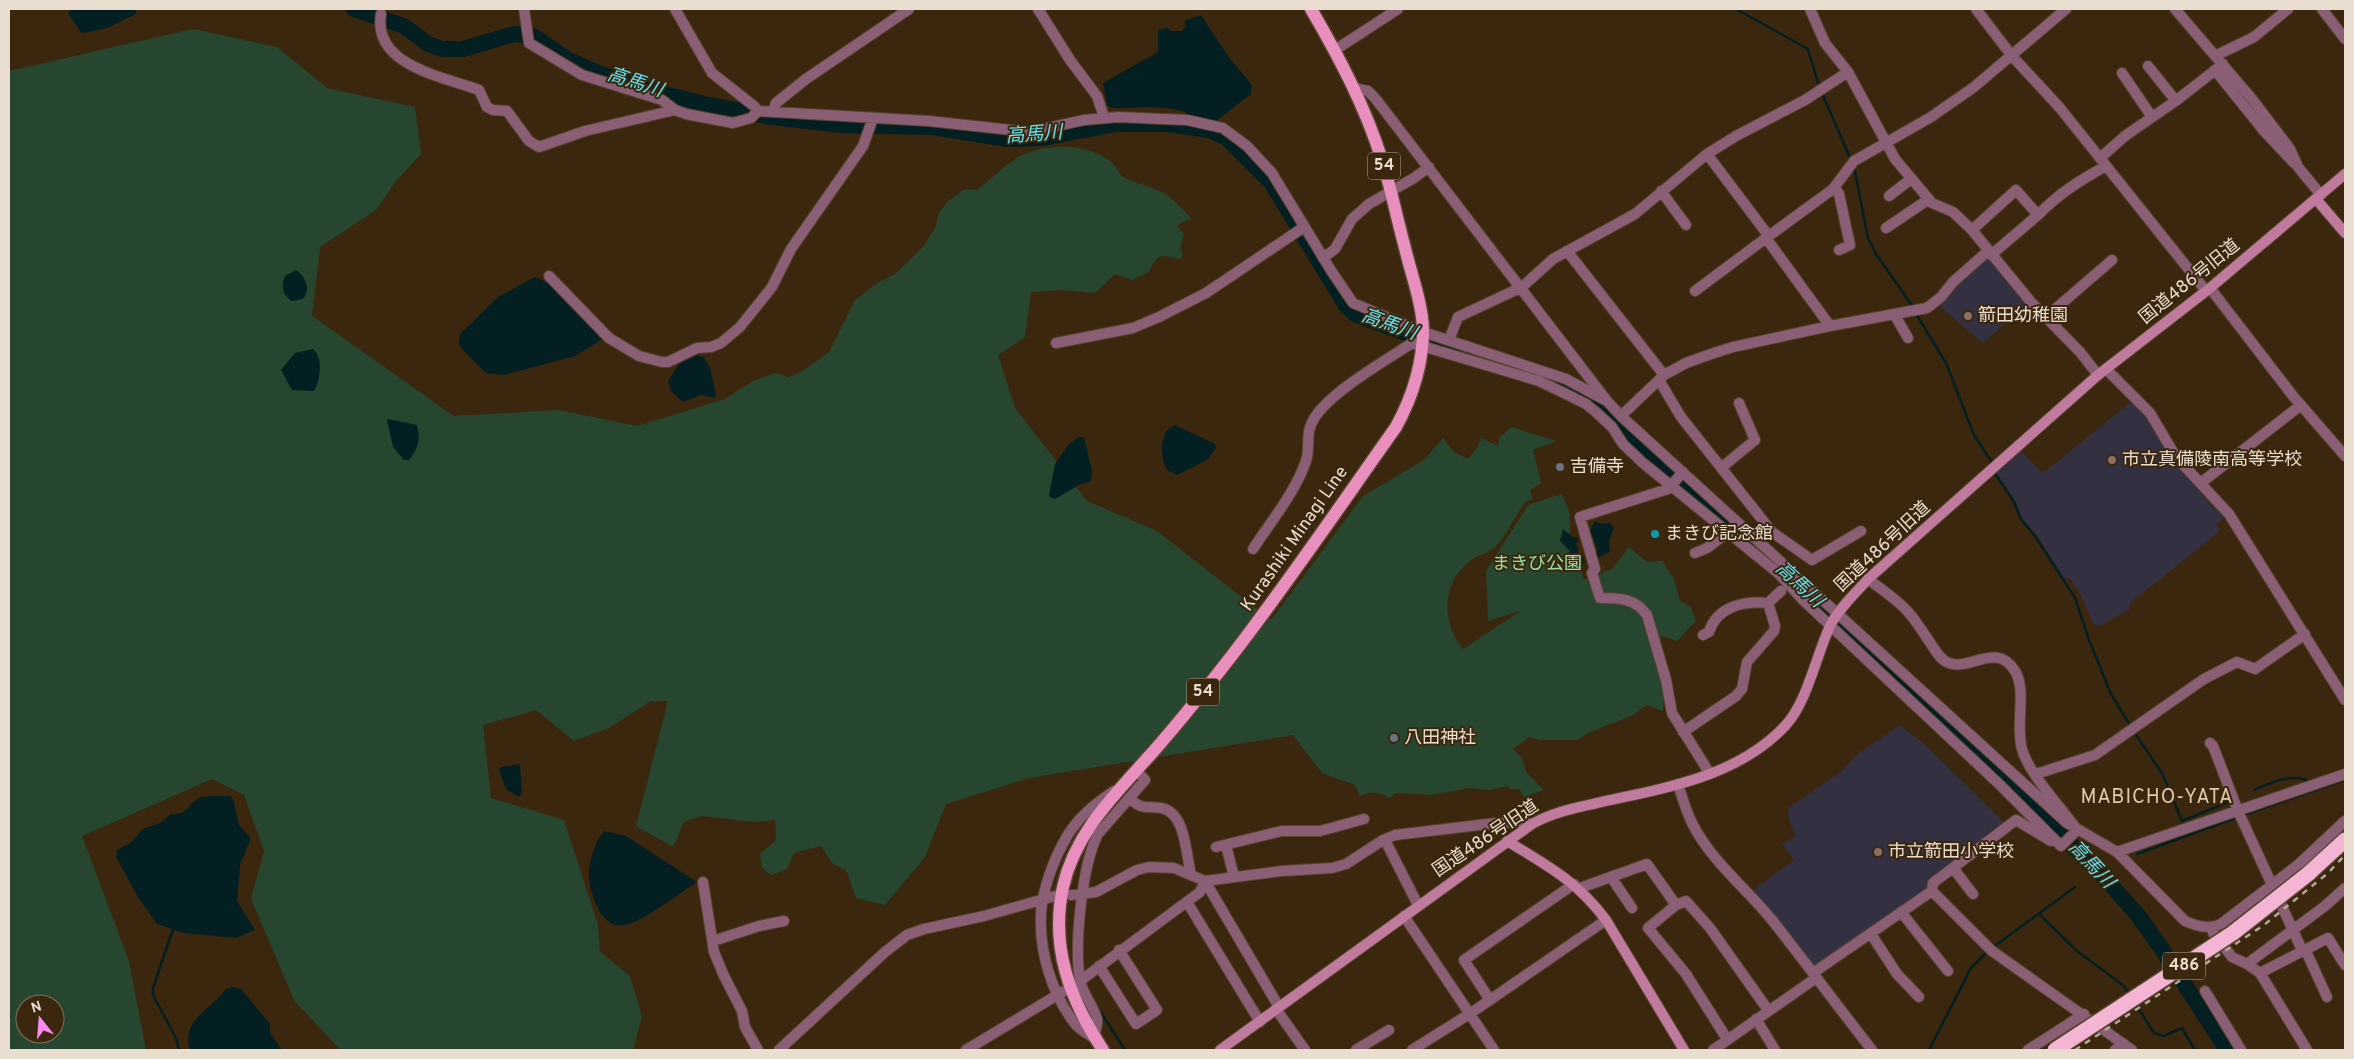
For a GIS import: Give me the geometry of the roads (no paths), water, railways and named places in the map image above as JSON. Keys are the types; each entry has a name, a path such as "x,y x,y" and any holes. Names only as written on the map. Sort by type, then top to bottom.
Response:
{"highway":[{"name":"486","path":"2055,1050 2226,937 2308,874 2345,840"}],"main road":[{"name":"Kurashiki Minagi Line","path":"1103,1050 1076,1006 1065,975 1059,942 1061,899 1070,864 1096,816 1182,719 1262,617 1396,427 1412,397 1422,339 1418,298 1382,159 1354,88 1311,9"}],"street":[{"path":"524,9 527,37 534,47 582,75 662,100 674,110"},
{"path":"676,9 712,73 758,111"},
{"path":"773,111 776,103 806,79 909,9"},
{"path":"1038,9 1070,60 1097,96 1104,117"},
{"path":"1335,50 1398,9"},
{"path":"1810,9 1825,43 1848,72 1885,143 1911,179 1932,203 1953,212 1972,230 1989,253 2046,317 2102,372 2150,413 2176,457 2202,482 2229,514 2306,634 2345,700"},
{"path":"1976,9 2012,56 2060,108 2300,405 2345,456"},
{"path":"1695,291 1836,187 1852,163 1931,117 2012,56 2066,9"},
{"path":"2175,9 2215,56 2219,67 2290,149 2298,167 2345,232"},
{"path":"2215,56 2254,37 2288,9"},
{"path":"2322,9 2345,39"},
{"path":"381,14 380,24 382,32 387,44 395,55 422,71 479,90 487,107 497,111 507,111 529,142 539,147 585,131 674,110 733,123 751,118 758,111 773,111 1029,132 1104,117 1187,120 1223,128 1247,146 1272,173 1301,229 1353,303 1422,339 1540,381 1586,404 1612,427 1623,444 1677,479 1834,620 2063,844"},
{"path":"2148,66 2176,101"},
{"path":"1621,416 1661,378 1686,363 1733,347 1830,326 1915,311 1934,304 1953,282 2038,215 2053,200 2103,162 2125,136 2176,101 2219,67"},
{"path":"1449,340 1458,317 1522,287 1553,259 1635,214 1707,154 1821,90 1848,72"},
{"path":"2122,73 2152,117"},
{"path":"1354,88 1368,91 1375,98 1522,287 1607,401 1728,533 1778,573 1803,600"},
{"path":"548,276 609,338 639,356 668,362 697,348 711,347 721,343 740,327 772,287 791,249 863,146 873,118"},
{"path":"1707,154 1830,326"},
{"path":"1323,258 1335,249 1352,219 1369,204 1429,168"},
{"name":"国道486号旧道","path":"1220,1050 1532,824 1558,812 1678,784 1710,774 1760,748 1787,724 1796,709 1834,620 1868,579 2102,372 2208,290 2345,174"},
{"path":"1889,196 1911,179"},
{"path":"1836,187 1850,245 1839,250"},
{"path":"1972,230 2016,190 2038,215"},
{"path":"1661,191 1686,225"},
{"path":"1886,228 1929,199"},
{"path":"1056,343 1133,328 1159,317 1206,293 1301,229"},
{"path":"1568,251 1661,378 1681,417 1772,532 1812,560 1861,530"},
{"path":"2046,317 2112,260"},
{"path":"1894,314 1908,338"},
{"path":"1253,549 1298,481 1307,459 1307,435 1314,418 1331,399 1412,343 1422,339 1449,340 1566,379 1607,401"},
{"path":"1721,468 1755,440 1739,402"},
{"path":"2202,482 2300,405"},
{"path":"1677,479 1668,489 1580,517 1595,569 1592,573 1600,598 1623,598 1641,606 1647,614 1666,680 1672,713 1710,774"},
{"path":"1695,553 1707,548 1728,533"},
{"path":"1778,573 1775,578 1781,591 1803,600 1891,660 2076,832 2117,852 2185,921 2198,927 2213,928 2299,864 2345,821"},
{"path":"1868,579 1909,613 1937,653 1946,662 1962,663 1990,656 1999,658 2014,670 2019,680 2018,721 2022,749 2028,764 2076,832"},
{"path":"1703,635 1709,632 1712,621 1718,615 1744,602 1768,603 1781,591"},
{"path":"1683,732 1736,696 1742,689 1747,662 1774,631 1768,603"},
{"path":"2036,774 2095,754 2204,679 2237,662 2255,669 2306,634"},
{"path":"2210,743 2213,746 2237,809 2293,931 2326,997"},
{"path":"1128,782 1085,813 1066,838 1056,859 1043,898 1041,913 1042,942 1049,973 1077,1026 1094,1038 1098,1020 1078,982 1078,946 1084,894 1093,844 1098,834 1145,780 1137,771"},
{"path":"2117,852 2237,809 2345,774"},
{"path":"1678,784 1698,834 1725,870 1757,901 1872,1050"},
{"path":"1130,798 1136,804 1148,809 1161,808 1171,812 1180,822 1191,875"},
{"path":"1234,877 1221,846 1282,831 1320,831 1364,819"},
{"path":"1713,1050 1932,891 1933,883 2016,820 2063,844"},
{"path":"1072,895 1096,892 1137,870 1149,867 1174,868 1205,881 1332,868 1346,864 1383,840 1395,835 1496,823 1521,822 1532,824"},
{"path":"2063,844 2076,832"},
{"path":"1383,840 1387,844 1418,906"},
{"path":"1507,841 1577,886 1606,920 1684,1050"},
{"path":"1490,1000 1464,960 1577,886 1611,877 1647,864 1676,905"},
{"path":"1953,868 1973,894"},
{"path":"1611,877 1632,908"},
{"path":"1078,982 1200,892 1205,881"},
{"path":"1205,881 1278,1008 1305,1050"},
{"path":"703,882 714,952 742,1011 745,1026 758,1050"},
{"path":"2247,964 2293,931 2345,888"},
{"path":"1932,891 1990,949 2128,1047"},
{"path":"779,1050 885,952 907,935 1055,896"},
{"path":"1727,1039 1686,974 1648,928 1676,905 1686,900 1710,928 1768,1010"},
{"path":"1187,902 1260,1022"},
{"path":"1901,912 1948,971"},
{"path":"1404,916 1494,1050"},
{"path":"1412,1050 1490,1000 1606,920"},
{"path":"713,942 759,926 784,921"},
{"path":"2213,928 2215,936 2232,957 2260,973 2307,1050"},
{"path":"1871,934 1897,974 1919,997"},
{"path":"2260,973 2328,938 2345,965"},
{"path":"1099,966 1136,1024 1157,1010 1119,950"},
{"path":"2204,991 2241,1050"},
{"path":"966,1050 1061,994"},
{"path":"2028,1050 2084,1014"},
{"path":"1756,1019 1775,1050"},
{"path":"1356,1050 1389,1030"},
{"path":"2115,1050 2128,1047"}],"water":[{"path":"71,9 136,9 136,14 107,28 84,33 81,32 68,14"},
{"path":"1201,15 1228,56 1252,85 1251,94 1216,121 1187,117 1185,112 1167,108 1111,108 1107,105 1103,83 1158,52 1158,31 1166,27 1172,31 1182,31 1186,26 1184,21"},
{"path":"296,270 305,280 307,291 303,299 292,301 284,293 283,283 285,276"},
{"path":"535,277 562,294 590,324 601,340 575,356 504,375 486,373 461,348 459,344 460,334 498,297"},
{"path":"313,349 320,363 318,381 314,391 292,390 281,370 295,353"},
{"path":"697,355 704,357 710,368 716,395 714,398 701,395 683,402 671,391 668,381 679,364"},
{"path":"388,419 417,425 418,444 409,460 404,460 393,447"},
{"path":"1175,425 1215,444 1216,448 1207,460 1177,475 1167,470 1162,452 1163,439 1169,428"},
{"path":"1079,437 1084,437 1092,471 1091,481 1079,485 1055,499 1051,498 1049,495 1055,464 1069,444"},
{"path":"1595,521 1601,524 1610,523 1614,528 1609,541 1610,552 1597,558 1595,552 1598,551 1590,530"},
{"path":"1563,529 1573,537 1577,537 1578,541 1576,543 1579,555 1583,554 1585,563 1574,567 1566,563 1565,559 1570,551 1560,541"},
{"path":"520,764 522,793 519,797 506,789 499,770 501,767"},
{"path":"206,796 231,796 239,825 251,838 240,865 237,901 255,930 236,938 184,933 157,924 138,897 116,857 117,850 130,843 143,829 160,823 171,814 184,811 199,798"},
{"path":"604,831 626,836 697,882 640,919 624,925 616,925 609,922 603,917 595,902 589,878 593,853"},
{"path":"233,987 241,989 270,1024 270,1033 282,1050 190,1050 188,1039 193,1023 226,989"}],"waterway":[{"name":"高馬川","path":"354,9 404,26 428,44 442,49 463,49 514,34 533,36 567,59 598,73 641,88 704,104 772,117 841,125 932,127 1007,139 1043,138 1116,124 1168,124 1209,130 1227,138 1271,182 1345,304 1355,314 1440,346 1541,376 1571,388 1605,409 1655,458 1775,564 1915,692 2099,872 2137,914 2162,949 2227,1050"},
{"path":"1736,9 1808,49 1819,86"},
{"path":"1821,91 1851,160"},
{"path":"1854,167 1868,238 1876,254 1913,307"},
{"path":"1916,314 1946,363 1974,435 1991,461"},
{"path":"1996,475 2013,500 2021,519 2035,536 2075,598 2089,640 2111,694 2131,727"},
{"path":"2134,732 2162,773 2182,821 2231,801"},
{"path":"2254,790 2289,778 2303,779 2310,782"},
{"path":"2243,815 2345,780"},
{"path":"2137,854 2238,817"},
{"name":"高馬川","path":"2097,873 2103,870"},
{"path":"1992,948 2075,887"},
{"path":"2040,915 2077,951 2124,986 2130,995"},
{"path":"173,929 153,988 153,995 176,1038 179,1050"},
{"path":"1929,1050 1971,968 1988,951"},
{"path":"2135,1003 2154,1033 2164,1036 2182,1028 2195,1050"},
{"path":"1098,1008 1125,1050"}],"railway":[{"path":"2075,1050 2264,925 2328,873 2345,855"}],"place":[{"name":"箭田幼稚園","path":"1968,316"},
{"name":"市立真備陵南高等学校","path":"2112,460"},
{"name":"吉備寺","path":"1560,467"},
{"name":"まきび記念館","path":"1655,534"},
{"name":"八田神社","path":"1394,738"},
{"name":"市立箭田小学校","path":"1878,852"}],"district":[{"name":"MABICHO-YATA","path":"2157,798"}],"park label":[{"name":"まきび公園","path":"1537,564"}]}
